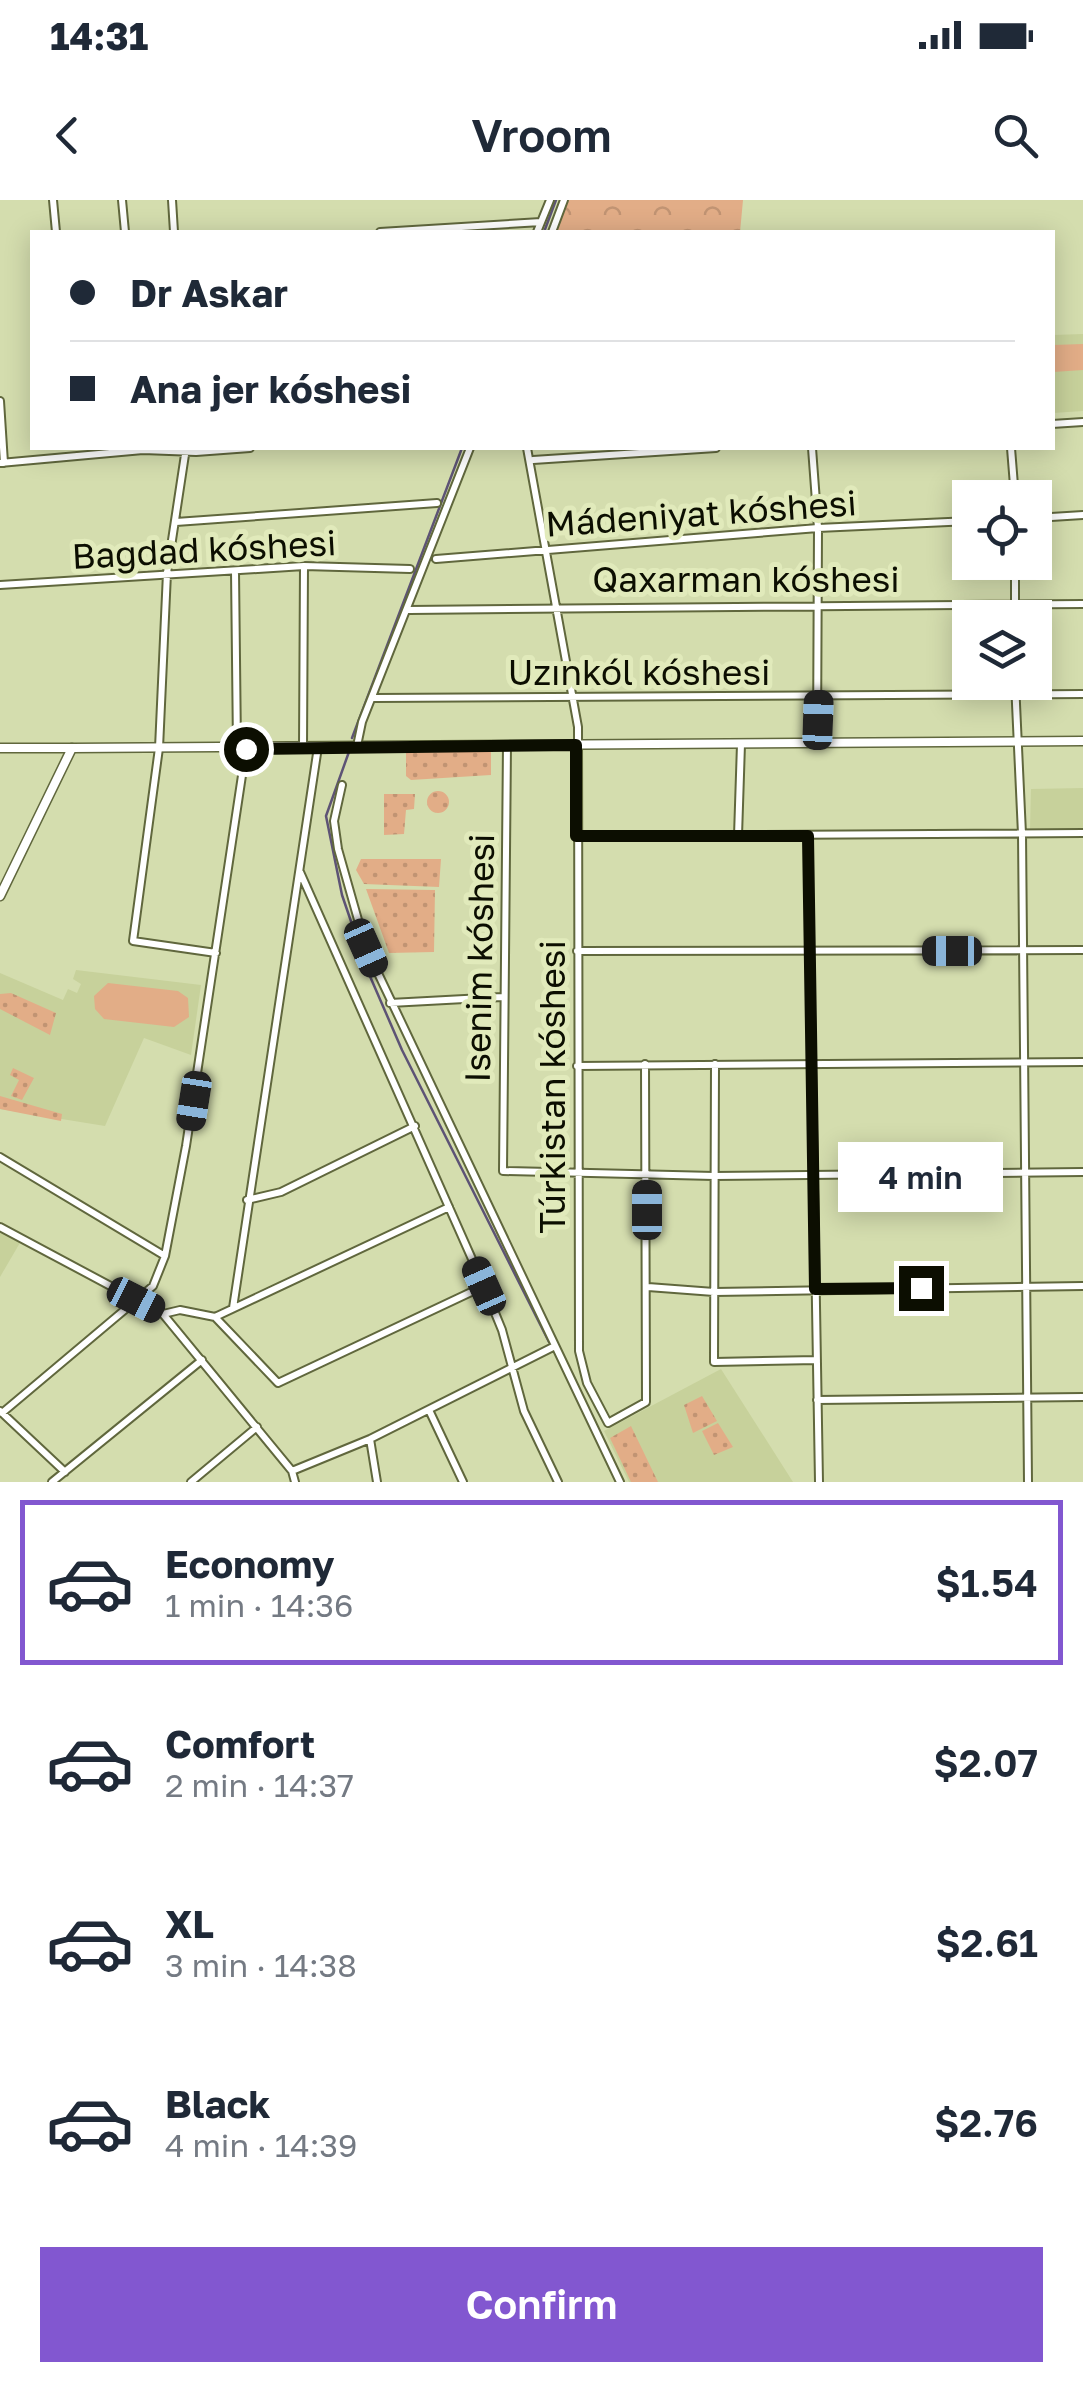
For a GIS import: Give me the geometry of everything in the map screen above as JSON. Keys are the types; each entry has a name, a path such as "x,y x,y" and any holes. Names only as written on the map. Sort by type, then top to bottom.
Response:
{"main road":[{"path":"0,748 1083,741"},
{"path":"0,896 72,748"}],"street":[{"path":"53,200 56,230"},
{"path":"122,200 125,230"},
{"path":"172,200 174,230"},
{"path":"539,230 550,200"},
{"path":"553,230 564,200"},
{"path":"412,230 541,222"},
{"path":"0,401 2,463 72,452 119,450"},
{"path":"1055,424 1083,422"},
{"path":"185,450 168,573 159,748 133,941 216,952"},
{"path":"357,746 469,450"},
{"name":"Túrkistan kóshesi","path":"528,450 533,460 572,698 576,745 579,1351 587,1383 608,1422 646,1402 648,1286"},
{"path":"533,460 686,450"},
{"path":"812,450 818,528 817,743"},
{"path":"1011,450 1013,480"},
{"name":"Bagdad kóshesi","path":"176,522 437,503"},
{"path":"1052,517 1083,515"},
{"name":"Mádeniyat kóshesi","path":"436,558 818,528 952,522"},
{"path":"303,748 304,566"},
{"name":"Bagdad kóshesi","path":"0,586 304,566 410,569"},
{"path":"66,1472 1,1412 152,1286 165,1256 216,952 241,749 236,571"},
{"name":"Qaxarman kóshesi","path":"409,610 952,603"},
{"name":"Qaxarman kóshesi","path":"1052,604 1083,604"},
{"name":"Uzınkól kóshesi","path":"1052,694 1083,694"},
{"name":"Uzınkól kóshesi","path":"374,698 952,696"},
{"path":"1016,700 1022,834 1028,1482"},
{"path":"738,836 741,744"},
{"name":"Isenim kóshesi","path":"506,745 503,1171 577,1172"},
{"path":"233,1308 318,747"},
{"path":"342,785 334,821 344,882 390,1004 620,1482"},
{"path":"576,836 1083,833"},
{"path":"808,836 819,1482"},
{"path":"300,872 484,1286 502,1330 510,1368 532,1430 558,1482"},
{"path":"576,951 1083,950"},
{"path":"390,1004 502,997"},
{"path":"577,1066 1083,1062"},
{"path":"645,1064 648,1286 714,1292 1083,1286"},
{"path":"715,1064 714,1362 817,1360"},
{"path":"247,1200 281,1192 416,1126"},
{"path":"0,1157 165,1256"},
{"path":"577,1172 814,1176 1083,1172"},
{"path":"216,1317 449,1207"},
{"path":"0,1227 163,1314 292,1471 295,1482"},
{"path":"163,1314 180,1310 216,1317 278,1383 484,1286"},
{"path":"292,1471 370,1439 555,1346"},
{"path":"562,1360 579,1351"},
{"path":"52,1482 202,1360"},
{"path":"818,1400 1083,1397"},
{"path":"429,1410 462,1482"},
{"path":"191,1482 257,1427"},
{"path":"370,1439 377,1482"}],"shaded area":[{"path":"1083,334 1083,411 1055,413 1055,335"},
{"path":"1083,788 1083,829 1030,830 1031,789"},
{"path":"76,970 201,985 191,1055 144,1038 105,1126 0,1109 0,973 63,1000 68,989 77,993 81,984 73,979"},
{"path":"0,1230 21,1241 0,1277"},
{"path":"721,1369 793,1482 629,1482 604,1431"}],"green space":[{"path":"569,200 743,200 740,230 557,230"},
{"path":"1083,344 1083,370 1055,372 1055,345"},
{"path":"406,752 491,752 491,775 411,780 406,776"},
{"path":"438,791 446,794 446,810 438,813 430,810 427,802 430,794"},
{"path":"384,794 415,794 414,809 406,810 404,834 384,835"},
{"path":"361,859 441,859 439,887 364,884 356,870"},
{"path":"366,889 435,890 434,952 389,953"},
{"path":"108,983 178,991 188,998 189,1017 174,1027 104,1019 95,1009 94,996"},
{"path":"11,993 56,1013 50,1035 0,1009 0,994"},
{"path":"13,1068 34,1078 22,1100 11,1096 19,1080 10,1075"},
{"path":"0,1096 62,1114 61,1121 0,1109"},
{"path":"702,1396 717,1421 693,1433 684,1405"},
{"path":"718,1423 733,1447 714,1455 702,1431"},
{"path":"631,1426 658,1482 631,1482 610,1438"}],"waterway":[{"path":"545,230 556,200"},
{"path":"352,738 461,450"},
{"path":"350,749 326,816 342,895 369,974 402,1050 549,1342"}],"route":[{"path":"246,749 576,745 576,836 808,836 815,1289 921,1288"}]}
